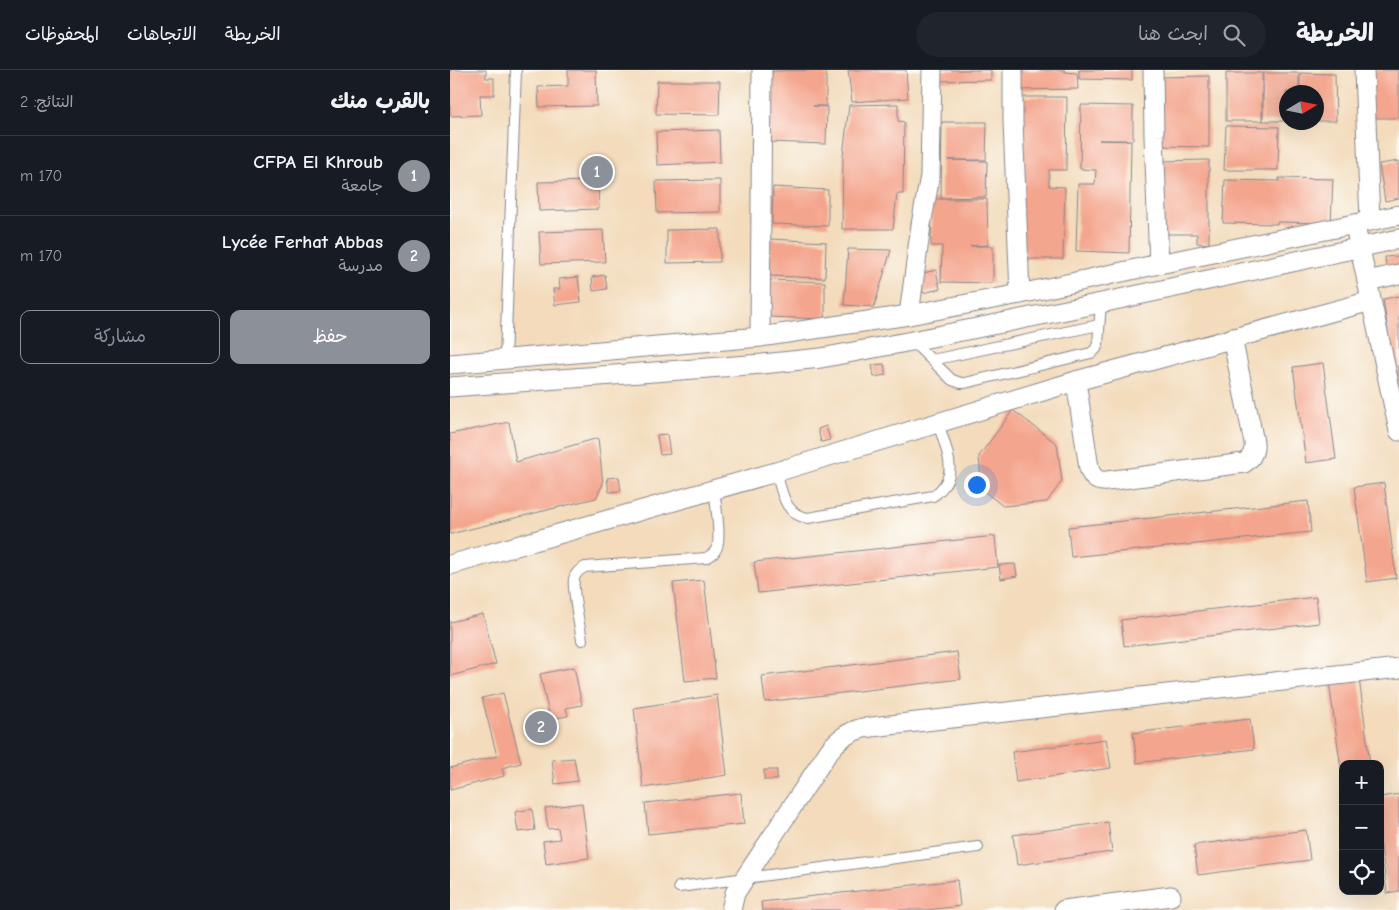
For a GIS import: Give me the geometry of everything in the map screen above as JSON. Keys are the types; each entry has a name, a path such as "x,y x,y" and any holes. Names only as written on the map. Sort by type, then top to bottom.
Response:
{"street":[{"path":"760,337 762,70"},
{"path":"909,315 921,225 930,176 932,70"},
{"path":"1013,70 1013,122 1020,294"},
{"path":"1154,70 1154,136 1159,264"},
{"path":"1364,70 1360,248 1399,431"},
{"path":"450,364 760,337 909,315 1020,294 1399,215"},
{"path":"450,387 790,362 821,358 1101,303 1399,240"},
{"path":"1367,281 1399,274"},
{"path":"450,565 714,488 776,472 1076,381 1371,301"},
{"path":"1076,381 1089,468 1095,479 1101,482 1244,463 1252,456 1254,442 1232,338"},
{"path":"731,910 735,893 829,751 836,742 853,731 862,728 1399,668"},
{"path":"1064,910 1171,896"}],"lane":[{"path":"505,359 516,70"},
{"path":"912,341 952,380 965,383 1092,353 1098,344 1101,303"},
{"path":"932,360 1100,325"},
{"path":"776,472 789,508 798,515 808,518 933,496 941,491 950,476 950,467 938,423"},
{"path":"582,640 573,583 576,573 584,567 706,558 711,555 716,551 719,539 714,488"},
{"path":"679,887 978,847"}],"building":[{"path":"450,70 486,70 486,78 494,78 494,95 480,95 481,115 450,116"},
{"path":"568,70 596,70 597,106 539,107 538,87 568,86"},
{"path":"826,70 826,106 813,106 827,107 826,144 769,142 772,71"},
{"path":"848,70 906,70 908,98 852,102"},
{"path":"938,70 991,70 991,80 938,81"},
{"path":"1016,70 1065,70 1065,72 1077,73 1078,89 1016,90"},
{"path":"1079,70 1132,70 1132,80 1079,79"},
{"path":"1369,70 1399,70 1399,118 1368,118"},
{"path":"1226,73 1262,73 1262,121 1226,121"},
{"path":"1263,73 1299,73 1299,85 1279,85 1279,121 1263,121"},
{"path":"1300,73 1335,74 1336,121 1324,121 1324,85 1300,85"},
{"path":"1209,76 1209,147 1159,146 1159,77"},
{"path":"657,81 720,81 719,115 656,114"},
{"path":"1017,97 1067,97 1066,170 1049,170 1049,186 1065,187 1063,259 1022,259"},
{"path":"898,104 898,121 904,122 903,194 897,194 893,229 842,229 843,156 849,105"},
{"path":"1081,105 1133,106 1133,140 1099,140 1131,141 1129,253 1076,251 1078,184 1095,184 1096,170 1080,169"},
{"path":"942,122 987,122 986,160 948,160 987,161 986,197 941,198"},
{"path":"1226,126 1279,127 1278,170 1224,170"},
{"path":"719,130 720,162 657,165 656,132"},
{"path":"1209,160 1209,244 1197,243 1197,234 1160,234 1159,161"},
{"path":"1399,161 1399,198 1385,201 1379,164"},
{"path":"1279,178 1333,179 1331,223 1223,223 1225,180 1279,181"},
{"path":"720,180 720,212 657,213 656,181"},
{"path":"598,181 599,209 539,211 538,182"},
{"path":"773,187 828,190 828,226 772,224"},
{"path":"932,199 987,199 988,245 970,246 993,246 993,283 941,282 942,246 931,246"},
{"path":"720,229 720,262 667,263 667,230"},
{"path":"603,230 605,262 541,264 539,232"},
{"path":"770,239 826,242 825,278 769,276"},
{"path":"848,249 891,250 874,307 844,305"},
{"path":"1398,256 1399,272 1387,273 1385,257"},
{"path":"936,270 940,289 923,293 919,274"},
{"path":"605,275 607,289 593,291 592,277"},
{"path":"578,277 581,302 555,305 553,289 560,289 559,279"},
{"path":"770,280 825,282 825,319 768,317"},
{"path":"1399,296 1399,388 1383,299"},
{"path":"1323,363 1336,459 1306,463 1293,367"},
{"path":"884,364 886,375 874,377 872,365"},
{"path":"1013,410 1057,444 1062,481 1047,502 1003,506 982,490 979,456"},
{"path":"509,422 516,462 598,438 603,484 596,498 450,534 450,434"},
{"path":"826,426 830,440 821,442 818,429"},
{"path":"667,434 670,454 660,455 657,435"},
{"path":"619,477 621,491 609,492 607,478"},
{"path":"1384,483 1396,578 1367,582 1354,487"},
{"path":"1308,501 1311,532 1071,557 1068,527"},
{"path":"995,536 998,567 758,593 754,562"},
{"path":"1015,564 1017,576 1001,579 999,565"},
{"path":"704,580 716,678 685,681 673,583"},
{"path":"1316,597 1319,623 1124,646 1121,620"},
{"path":"483,614 496,664 450,676 450,622"},
{"path":"957,652 961,679 765,702 762,676"},
{"path":"574,667 582,705 566,708 568,716 550,719 540,674"},
{"path":"1359,678 1369,760 1340,760 1329,682"},
{"path":"503,693 521,763 502,768 504,776 450,790 450,768 497,756 482,698"},
{"path":"717,695 727,775 643,788 634,708"},
{"path":"1250,719 1254,749 1137,763 1133,733"},
{"path":"1106,739 1111,768 1016,782 1012,752"},
{"path":"574,758 578,781 555,784 552,760"},
{"path":"764,770 777,770 777,780 764,780"},
{"path":"741,793 744,824 648,834 645,803"},
{"path":"1399,794 1399,891 1387,893 1384,870 1384,796"},
{"path":"582,803 589,858 546,864 543,841 560,839 558,828 548,829 545,808"},
{"path":"532,809 535,830 518,832 515,812"},
{"path":"1108,822 1112,852 1017,865 1013,835"},
{"path":"1306,830 1310,860 1198,875 1194,845"},
{"path":"957,880 960,906 928,910 762,910 761,902"}],"place":[{"name":"CFPA El Khroub","path":"597,172"},
{"name":"Lycée Ferhat Abbas","path":"541,727"}]}
